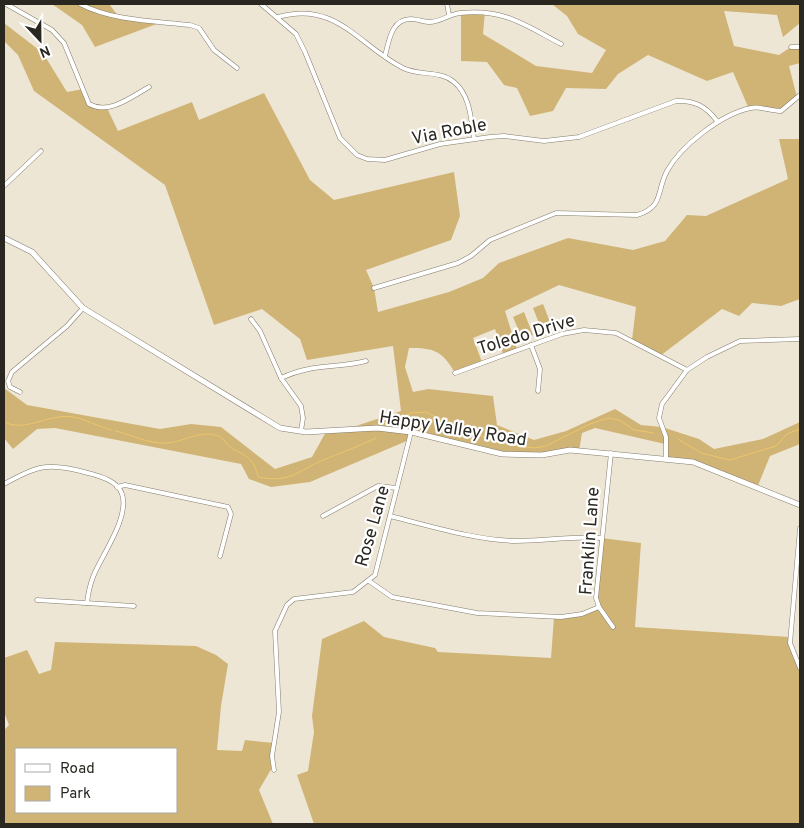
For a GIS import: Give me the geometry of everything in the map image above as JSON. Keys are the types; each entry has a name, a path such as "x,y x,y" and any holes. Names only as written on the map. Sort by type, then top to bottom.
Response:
{"street":[{"path":"6,4 52,30 64,43 89,104 107,108 149,86"},
{"path":"80,4 93,10 119,17 190,25 199,28 214,50 237,68"},
{"name":"Via Roble","path":"261,4 292,29 302,44 340,138 357,155 367,159 385,160 433,145 474,138 504,136 533,141 566,140 607,127 671,102 683,100 701,105 717,121"},
{"path":"447,4 449,15"},
{"path":"278,17 308,12 323,14 338,20 403,68 441,76 455,82 469,105 474,138"},
{"path":"385,56 395,24 412,19 430,22 449,15 486,12 500,14 561,44"},
{"path":"791,47 800,47"},
{"path":"374,288 458,263 471,256 490,240 556,213 637,215 648,212 658,201 668,170 693,141 717,121 752,108 781,111 800,95"},
{"path":"4,186 41,151"},
{"name":"Happy Valley Road","path":"4,238 32,252 84,308 280,428 301,431 377,428 411,432 502,454 542,456 570,450 666,459 698,464 800,505"},
{"path":"20,392 10,387 8,381 12,372 67,326 84,308"},
{"path":"251,319 260,331 282,378 301,406 303,418 301,431"},
{"name":"Toledo Drive","path":"454,373 574,331 600,330 632,340 687,370"},
{"path":"666,459 666,437 659,418 662,404 687,370 707,357 740,341 800,339"},
{"path":"531,345 540,369 538,392"},
{"path":"282,378 299,370 366,361"},
{"name":"Rose Lane","path":"274,770 272,756 279,712 275,631 282,613 294,599 353,592 369,580 378,568 411,432"},
{"name":"Franklin Lane","path":"610,453 596,598 599,607 613,627"},
{"path":"4,484 29,469 40,466 54,466 71,468 102,476 117,486 122,494 122,512 107,550 93,576 87,603"},
{"path":"117,486 125,485 228,507 231,514 220,556"},
{"path":"323,516 378,486 397,488"},
{"path":"390,516 488,538 517,541 572,536 601,538"},
{"path":"800,528 790,643 800,668"},
{"path":"369,580 392,597 477,613 560,617 582,614 599,607"},
{"path":"37,600 134,606"}],"green space":[{"path":"52,4 109,4 119,17 162,22 95,47 82,25"},
{"path":"552,4 800,4 800,23 783,37 777,15 724,11 734,46 779,55 791,47 800,47 800,63 789,66 797,97 781,111 749,109 733,72 707,81 648,55 618,74 606,89 566,88 553,111 530,116 517,88 504,85 487,62 461,61 461,13 485,12 483,34 536,66 592,73 606,50 578,34 567,16"},
{"path":"4,23 43,53 67,92 83,89 89,104 107,108 118,131 192,102 199,120 264,93 310,180 334,200 454,172 460,216 451,240 366,270 374,288 378,312 449,292 483,278 499,263 568,238 633,250 665,241 687,215 706,216 788,179 779,139 800,139 800,299 781,306 752,303 739,316 722,309 660,356 632,340 636,307 559,285 505,311 517,349 503,354 495,329 473,338 482,362 455,373 446,359 436,352 409,348 405,367 413,392 428,389 493,396 497,425 534,440 566,431 615,409 641,425 662,427 699,439 714,449 763,439 800,422 800,444 770,456 757,488 703,465 666,459 665,444 595,428 582,433 579,451 518,455 411,432 409,440 310,482 271,487 249,479 241,464 55,428 37,429 13,449 4,438 4,388 27,405 160,429 191,424 221,427 275,469 312,457 327,430 350,428 401,411 393,346 307,360 300,339 262,309 214,325 165,185 34,91 18,55 4,41"},
{"path":"543,304 552,327 542,331 533,308"},
{"path":"524,312 533,335 522,339 513,317"},
{"path":"601,538 641,543 635,627 790,637 790,643 800,668 800,824 314,824 297,775 308,771 314,732 312,716 322,639 364,621 384,637 435,648 438,652 551,658 554,617 570,616 599,607 596,598"},
{"path":"55,642 196,646 216,655 228,664 221,706 217,750 242,751 245,740 274,743 273,766 259,790 273,824 4,824 4,730 9,725 4,712 4,658 27,650 39,674 51,670"}],"waterway":[{"path":"394,420 411,413 426,412 452,426 465,428 495,442 534,448 546,446 590,424 608,418 619,420 634,430 654,433"},
{"path":"4,422 12,425 21,425 55,418 73,417 111,430"},
{"path":"678,439 701,453 730,460 776,446 787,434 800,429"},
{"path":"116,431 159,443 205,434 218,436 232,449 251,460 258,477 269,479 291,476 376,438"}]}
